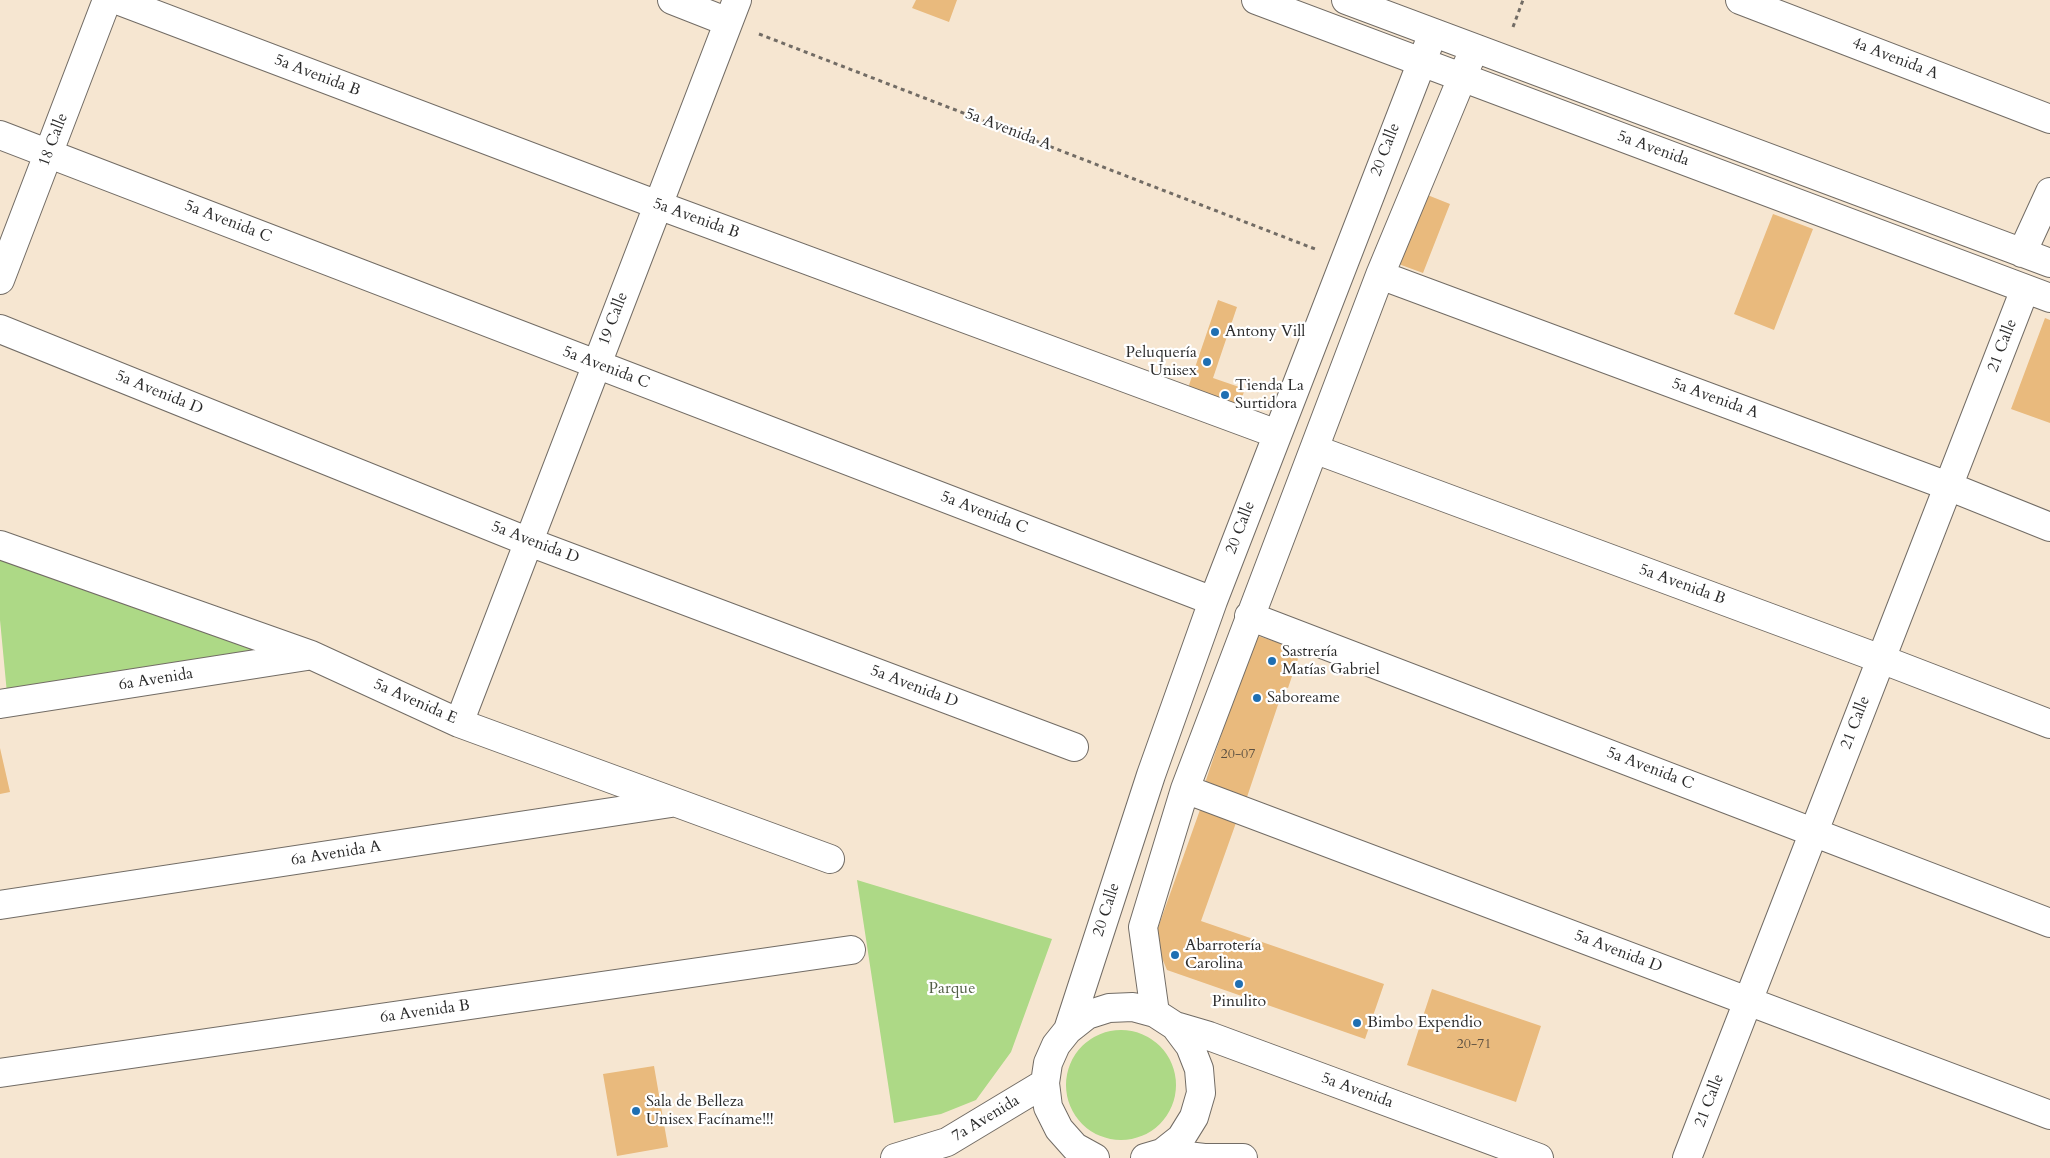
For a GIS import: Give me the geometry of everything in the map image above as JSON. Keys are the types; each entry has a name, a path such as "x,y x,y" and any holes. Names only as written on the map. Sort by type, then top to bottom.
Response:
{"street":[{"name":"18 Calle","path":"0,280 108,0"},
{"name":"5a Avenida B","path":"117,0 658,205 1277,434"},
{"path":"672,0 733,11"},
{"name":"5a Avenida","path":"1256,0 2038,293"},
{"name":"5a Avenida","path":"1346,0 2050,263"},
{"name":"4a Avenida A","path":"1740,0 2050,119"},
{"name":"19 Calle","path":"459,723 733,11"},
{"name":"20 Calle","path":"1068,1030 1151,775 1213,601 1420,62 1433,33"},
{"path":"1154,1155 1181,1138 1194,1117 1201,1093 1199,1069 1190,1046 1165,1020 1143,927 1185,789 1249,616 1380,275 1474,49"},
{"name":"5a Avenida C","path":"0,135 1213,601"},
{"path":"2022,253 2050,192"},
{"name":"5a Avenida A","path":"1380,275 1948,486 2050,527"},
{"name":"21 Calle","path":"1687,1158 1948,486 2038,293"},
{"name":"5a Avenida D","path":"0,329 529,542 1074,747"},
{"name":"5a Avenida B","path":"1314,448 1881,659 2050,724"},
{"name":"5a Avenida E","path":"0,545 311,655 459,723 830,859"},
{"name":"5a Avenida C","path":"1249,616 2050,923"},
{"name":"6a Avenida","path":"0,704 311,655"},
{"name":"5a Avenida D","path":"1185,789 2050,1115"},
{"name":"6a Avenida A","path":"0,905 673,803"},
{"name":"6a Avenida B","path":"0,1073 851,950"},
{"name":"5a Avenida","path":"1068,1030 1087,1015 1109,1008 1132,1007 1539,1158"},
{"path":"1068,1030 1056,1045 1048,1063 1045,1083 1048,1107 1059,1128 1075,1147 1095,1158"},
{"name":"7a Avenida","path":"895,1158 948,1142 1045,1083"},
{"path":"957,1158 970,1128"},
{"path":"1154,1155 1243,1158"}],"path":[{"name":"5a Avenida A","path":"733,11 1344,260"}],"green space":[{"path":"0,548 301,654 8,704 0,620"},
{"name":"Parque","path":"857,880 1052,939 1011,1052 976,1100 941,1114 894,1123"},
{"path":"1121,1030 1142,1034 1160,1046 1172,1064 1176,1085 1172,1106 1160,1124 1142,1136 1121,1140 1100,1136 1082,1124 1070,1106 1066,1085 1070,1064 1082,1046 1100,1034"}],"building":[{"path":"916,0 957,0 949,22 912,8"},
{"path":"1420,192 1450,204 1423,273 1393,262"},
{"path":"1773,214 1813,229 1774,330 1734,314"},
{"path":"1218,300 1237,307 1213,378 1245,389 1238,409 1187,391"},
{"path":"2045,318 2050,320 2050,423 2011,409"},
{"path":"1255,635 1301,650 1288,688 1284,687 1246,800 1204,786"},
{"path":"0,748 10,792 0,794"},
{"path":"1201,807 1237,820 1201,921 1384,984 1365,1039 1167,970 1154,939"},
{"path":"1432,989 1541,1026 1516,1102 1407,1065"},
{"name":"Sala de Belleza Unisex Facíname!!!","path":"654,1066 668,1147 617,1156 603,1074"}],"place":[{"name":"Antony Vill","path":"1215,332"},
{"name":"Peluquería Unisex","path":"1207,362"},
{"name":"Tienda La Surtidora","path":"1225,395"},
{"name":"Sastrería Matías Gabriel","path":"1272,661"},
{"name":"Saboreame","path":"1257,698"},
{"name":"Abarrotería Carolina","path":"1175,955"},
{"name":"Pinulito","path":"1239,984"},
{"name":"Bimbo Expendio","path":"1357,1023"},
{"name":"Sala de Belleza Unisex Facíname!!!","path":"636,1111"}]}
